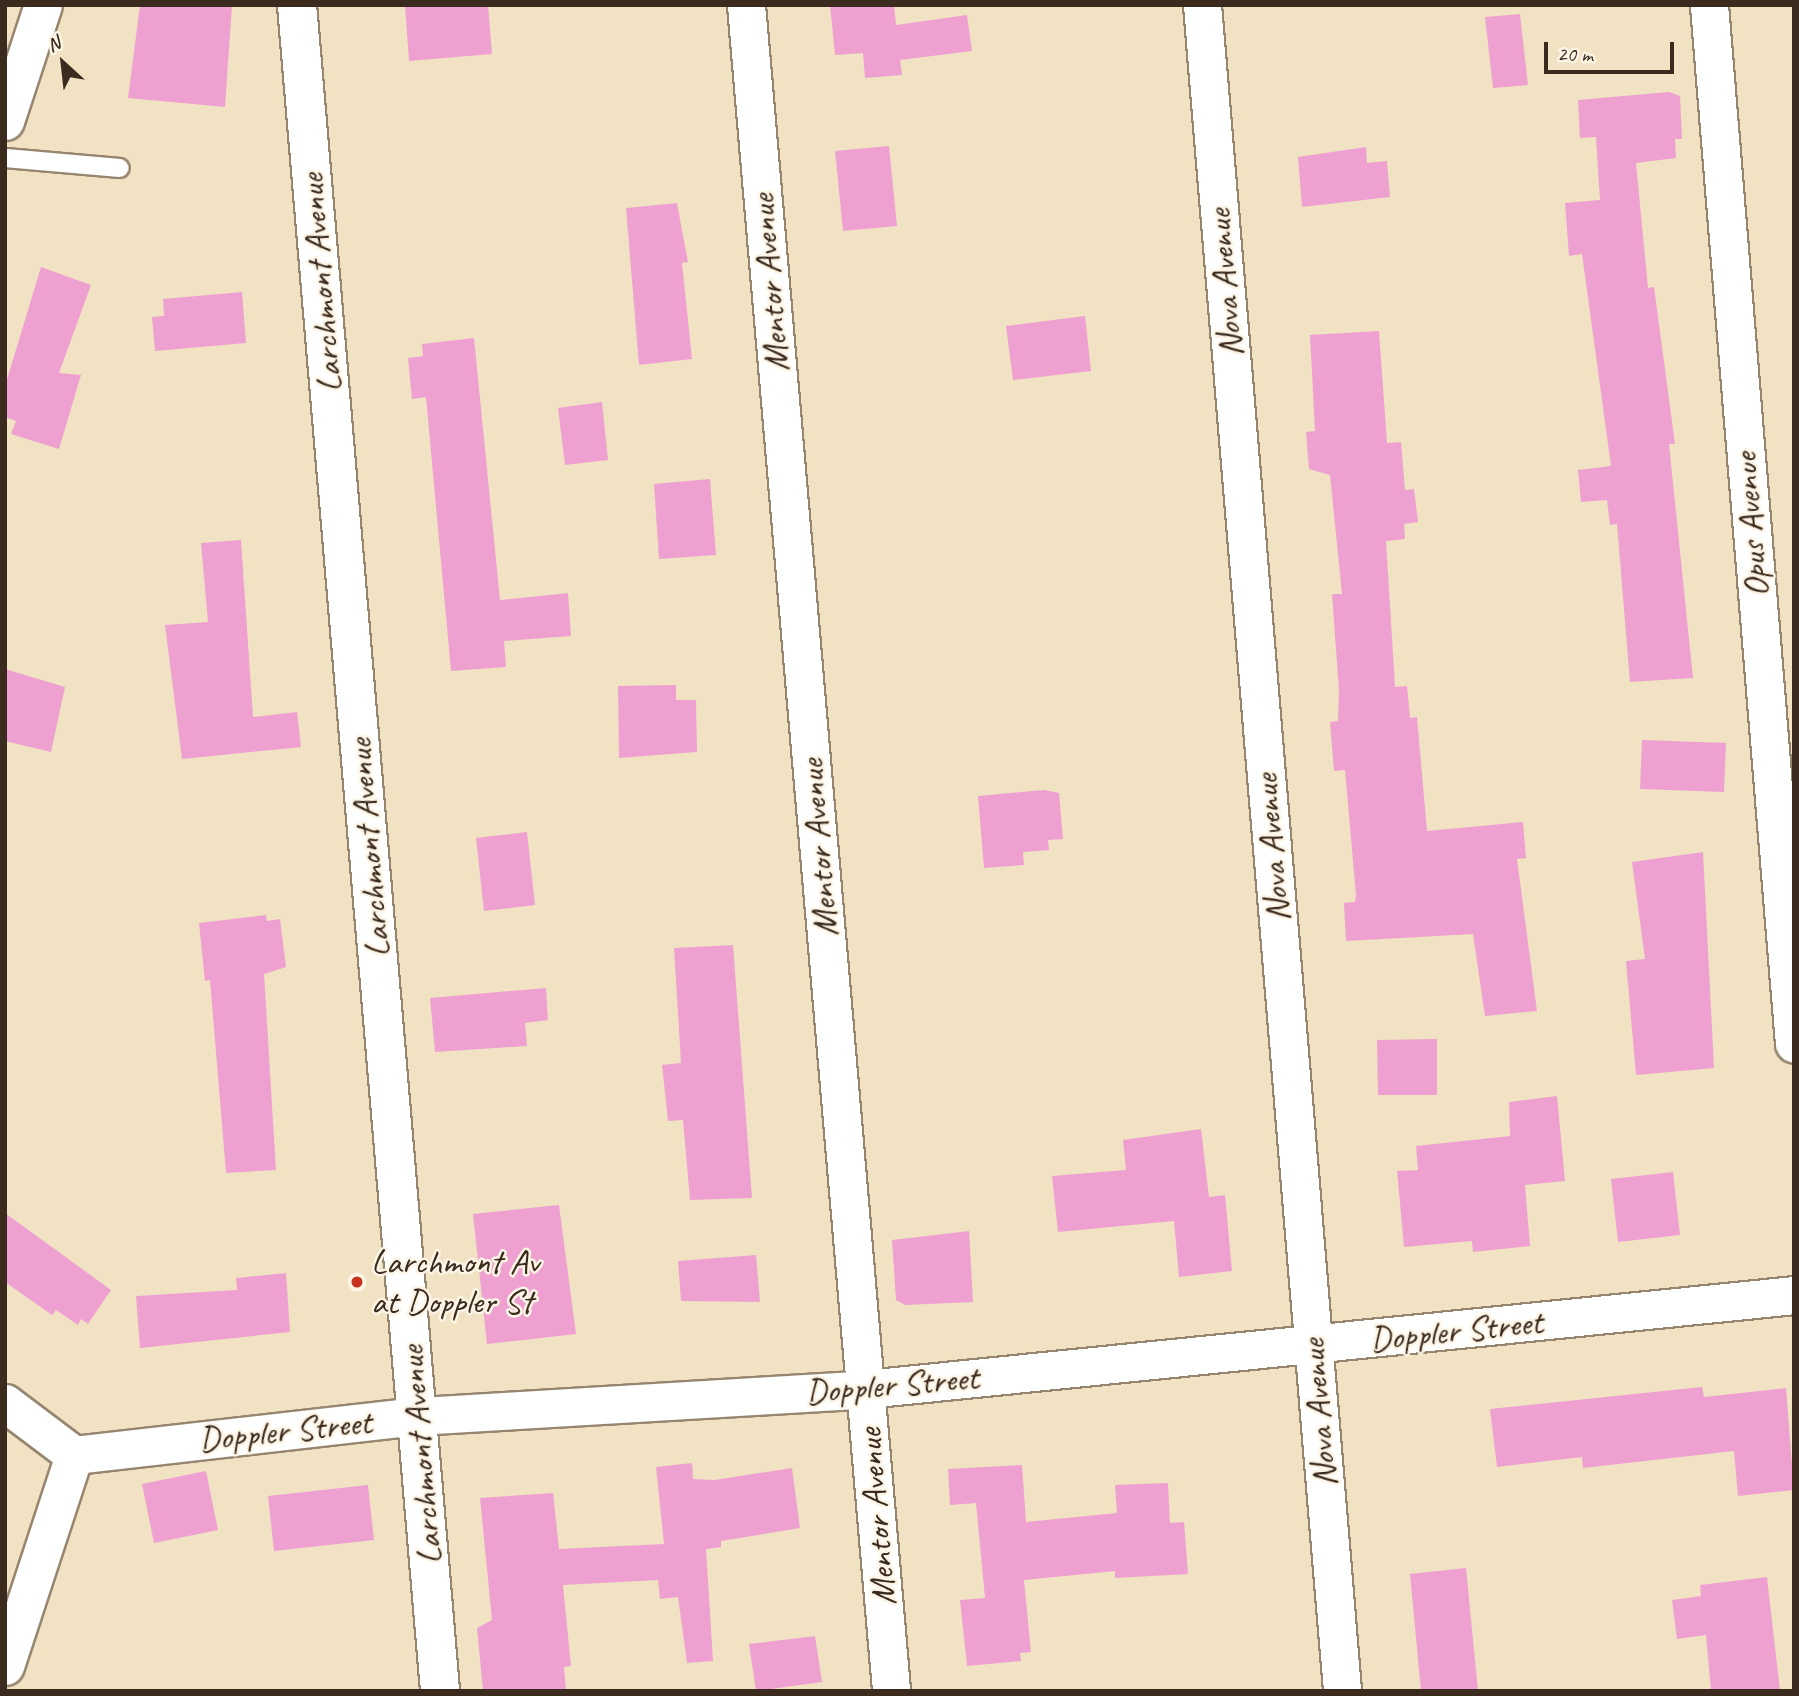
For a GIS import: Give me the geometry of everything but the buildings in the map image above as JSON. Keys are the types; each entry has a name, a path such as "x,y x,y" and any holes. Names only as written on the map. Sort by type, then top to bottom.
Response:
{"street":[{"path":"5,121 43,5"},
{"name":"Larchmont Avenue","path":"297,5 440,1691"},
{"name":"Mentor Avenue","path":"746,5 891,1691"},
{"name":"Nova Avenue","path":"1202,5 1342,1691"},
{"name":"Opus Avenue","path":"1709,5 1794,1044"},
{"name":"Doppler Street","path":"74,1455 418,1416 866,1389 1313,1346 1794,1295"},
{"path":"5,1404 74,1455 5,1666"}],"lane":[{"path":"5,158 120,168"}],"place":[{"name":"Larchmont Av at Doppler St","path":"357,1282"}]}
